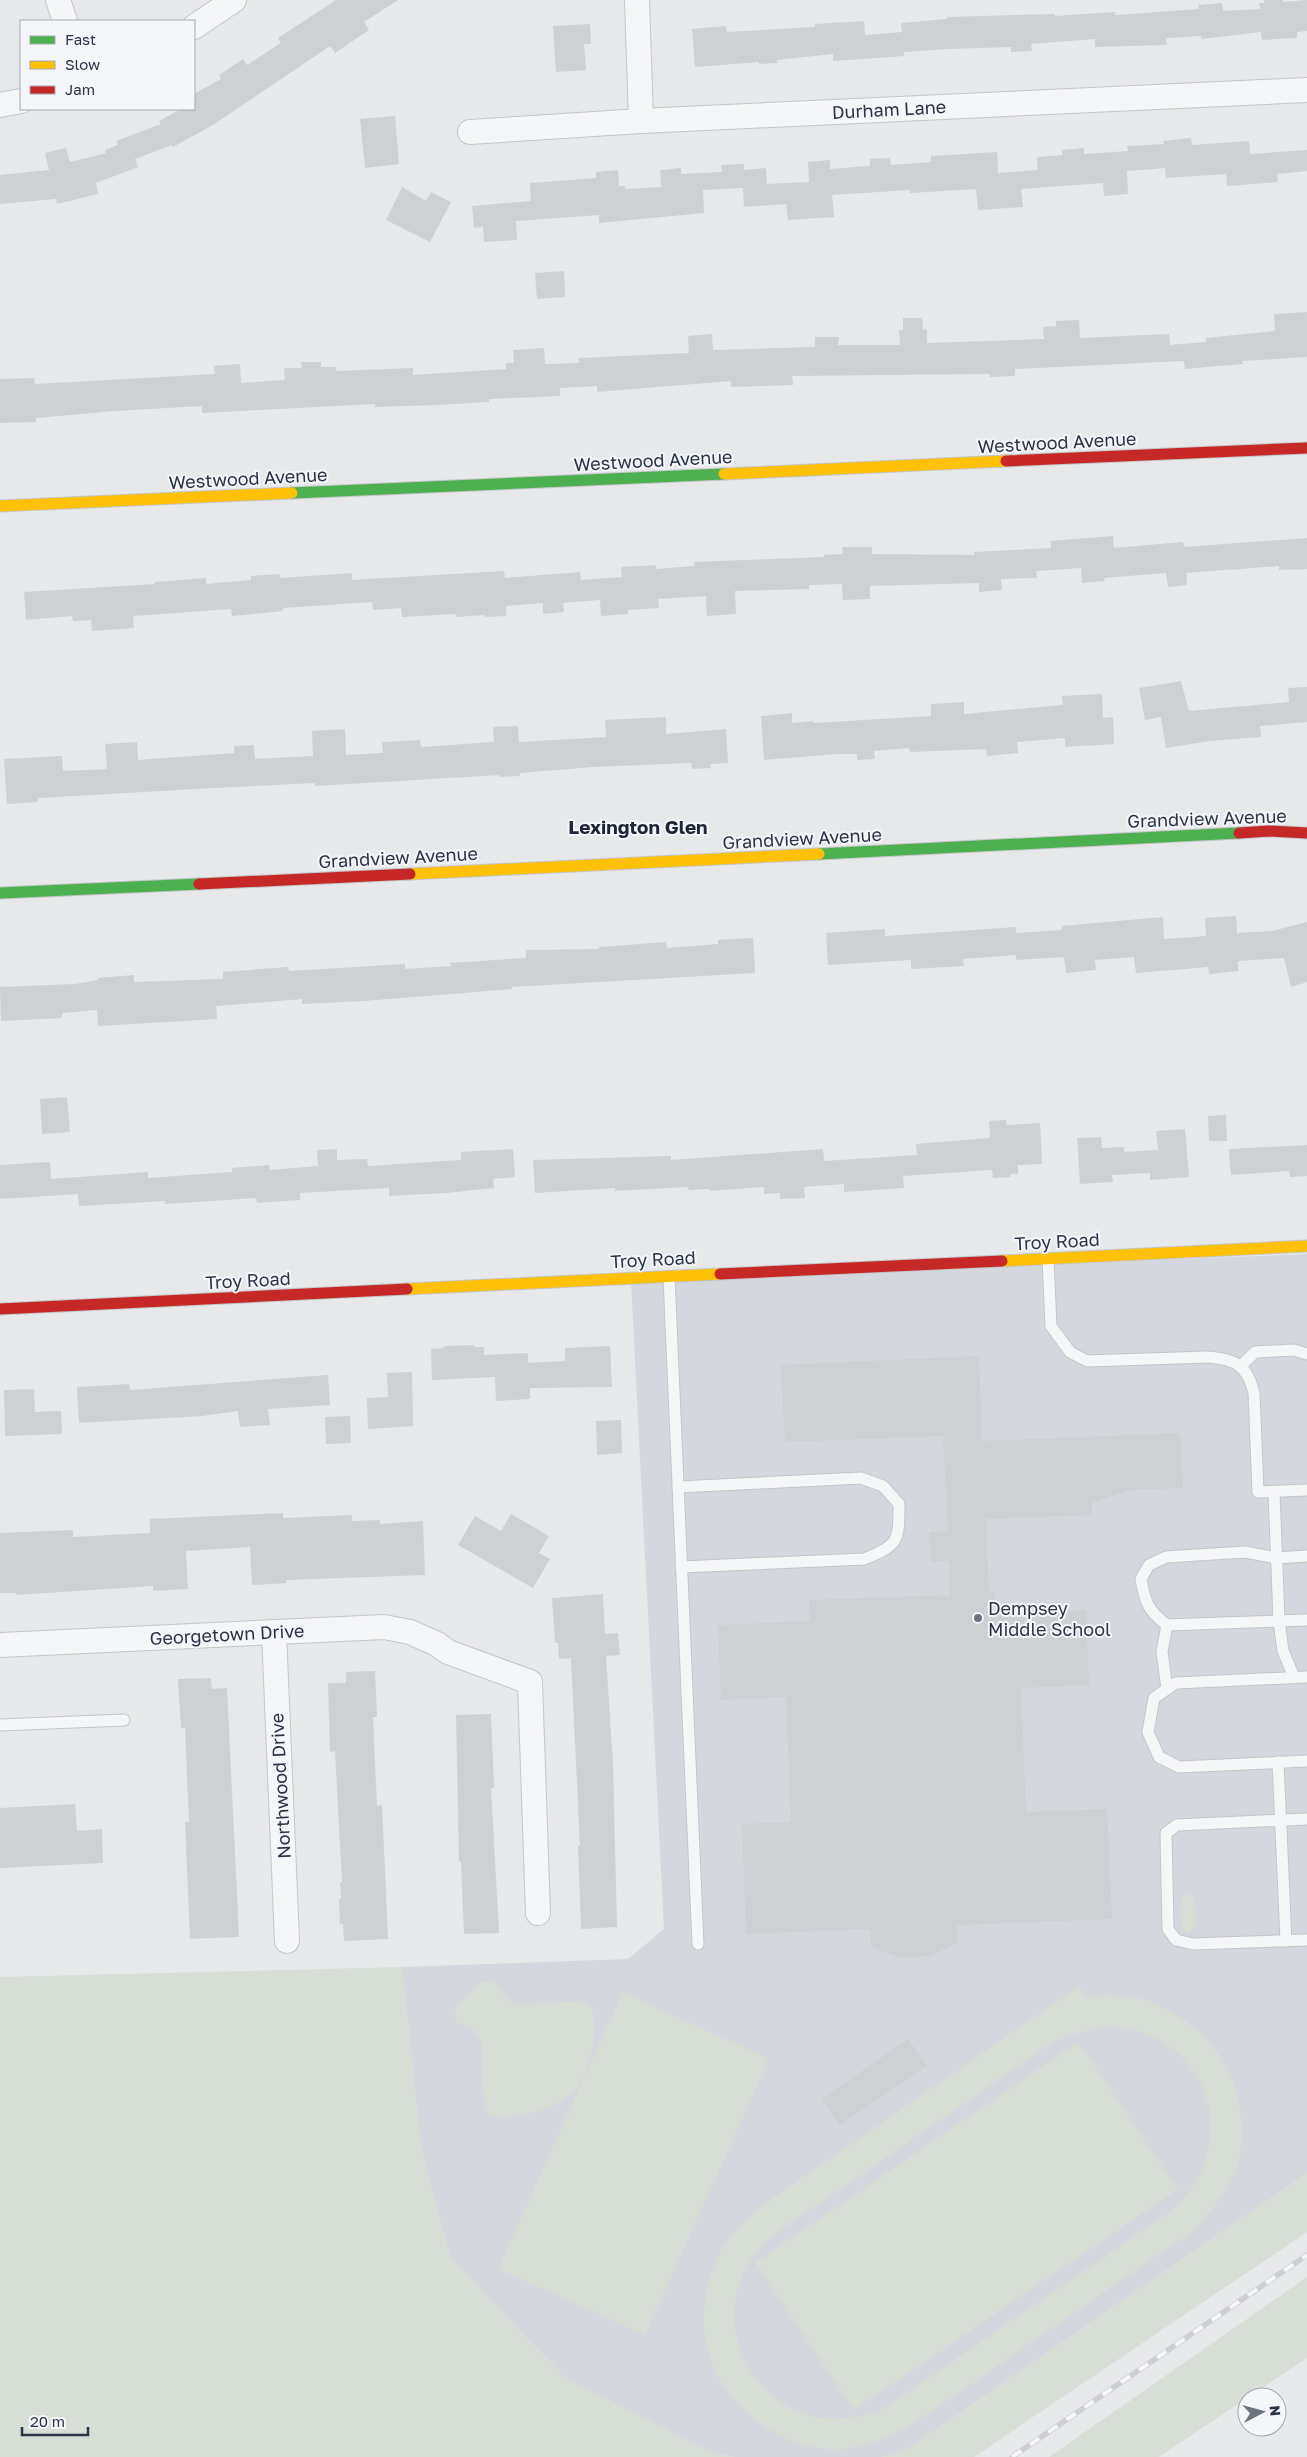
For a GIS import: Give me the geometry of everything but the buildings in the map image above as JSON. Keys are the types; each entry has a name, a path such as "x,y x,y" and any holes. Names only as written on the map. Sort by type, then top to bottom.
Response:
{"street":[{"path":"58,0 65,20"},
{"path":"195,26 234,0"},
{"path":"637,0 641,121"},
{"name":"Durham Lane","path":"470,132 641,121 1307,90"},
{"path":"0,105 20,101"},
{"name":"Westwood Avenue","path":"0,506 1307,448"},
{"name":"Grandview Avenue","path":"0,893 630,864 1269,831 1307,833"},
{"name":"Troy Road","path":"0,1308 1307,1246"},
{"name":"Georgetown Drive","path":"1,1647 384,1627 410,1632 448,1652 530,1682 538,1913"},
{"name":"Northwood Drive","path":"274,1632 287,1941"}],"lane":[{"path":"1048,1259 1051,1326 1070,1352 1087,1361 1207,1357 1225,1358 1241,1366 1251,1377 1254,1393 1258,1492 1307,1490"},
{"path":"669,1276 698,1944"},
{"path":"1241,1366 1255,1352 1294,1350 1307,1354"},
{"path":"678,1487 861,1478 883,1486 899,1504 899,1532 888,1550 864,1559 682,1567"},
{"path":"1274,1492 1279,1621 1284,1651 1294,1677"},
{"path":"1307,1556 1276,1558 1245,1552 1166,1557 1149,1565 1141,1579 1144,1599 1154,1615 1167,1625 1307,1620"},
{"path":"1167,1625 1162,1652 1167,1689"},
{"path":"1307,1677 1176,1683 1154,1698 1148,1732 1159,1757 1179,1767 1307,1761"},
{"path":"0,1725 124,1720"},
{"path":"1278,1762 1286,1941"},
{"path":"1307,1819 1177,1825 1166,1833 1168,1929 1176,1940 1194,1944 1307,1940"}],"shaded area":[{"name":"Dempsey Middle School","path":"1307,1254 1307,2173 906,2450 882,2457 735,2457 712,2453 565,2378 450,2257 421,2148 402,1967 628,1959 664,1929 631,1281"},
{"path":"1188,1893 1195,1899 1196,1926 1190,1932 1186,1932 1181,1919 1181,1907 1184,1894"},
{"path":"402,1967 421,2148 450,2257 565,2378 712,2453 735,2457 0,2457 0,1977"},
{"path":"492,1981 515,2005 583,2001 592,2006 594,2026 588,2067 575,2091 558,2104 515,2116 504,2117 489,2114 482,2079 482,2044 474,2032 456,2023 455,2008 481,1982"},
{"path":"1079,1986 1085,1997 1121,1996 1147,2000 1179,2016 1193,2026 1217,2051 1233,2081 1238,2098 1241,2116 1241,2137 1237,2166 1222,2196 1193,2231 913,2424 892,2435 860,2446 826,2449 805,2445 785,2438 766,2428 749,2415 734,2399 721,2382 712,2363 704,2331 704,2307 712,2271 725,2243 741,2225 766,2203","holes":["1099,2028 1124,2028 1141,2032 1172,2047 1193,2072 1204,2091 1210,2112 1211,2134 1207,2155 1200,2175 1187,2194 1171,2211 880,2411 862,2416 835,2419 817,2417 808,2415 785,2404 765,2389 750,2370 740,2348 735,2324 735,2299 742,2275 763,2245 775,2234 1052,2043 1076,2033"]},
{"path":"623,1992 769,2059 645,2335 498,2269"},
{"path":"1078,2042 1178,2189 854,2410 755,2263"},
{"path":"1307,2173 1307,2232 974,2457 882,2457 906,2450"},
{"path":"1307,2277 1307,2358 1264,2387 1237,2387 1237,2405 1159,2457 1049,2457"}],"railway":[{"path":"1012,2457 1307,2255"}],"traffic: fast":[{"path":"292,493 724,474"},
{"path":"819,854 1239,833"},
{"path":"0,893 199,884"}],"traffic: slow":[{"path":"724,474 1006,461"},
{"path":"0,506 292,493"},
{"path":"410,874 819,854"},
{"path":"1002,1261 1307,1246"},
{"path":"407,1289 720,1274"}],"traffic: jam":[{"path":"1006,461 1307,448"},
{"path":"1239,833 1269,831 1307,833"},
{"path":"199,884 410,874"},
{"path":"720,1274 1002,1261"},
{"path":"0,1309 407,1289"}],"place":[{"name":"Dempsey Middle School","path":"978,1618"}],"district":[{"name":"Lexington Glen","path":"638,826"}]}
